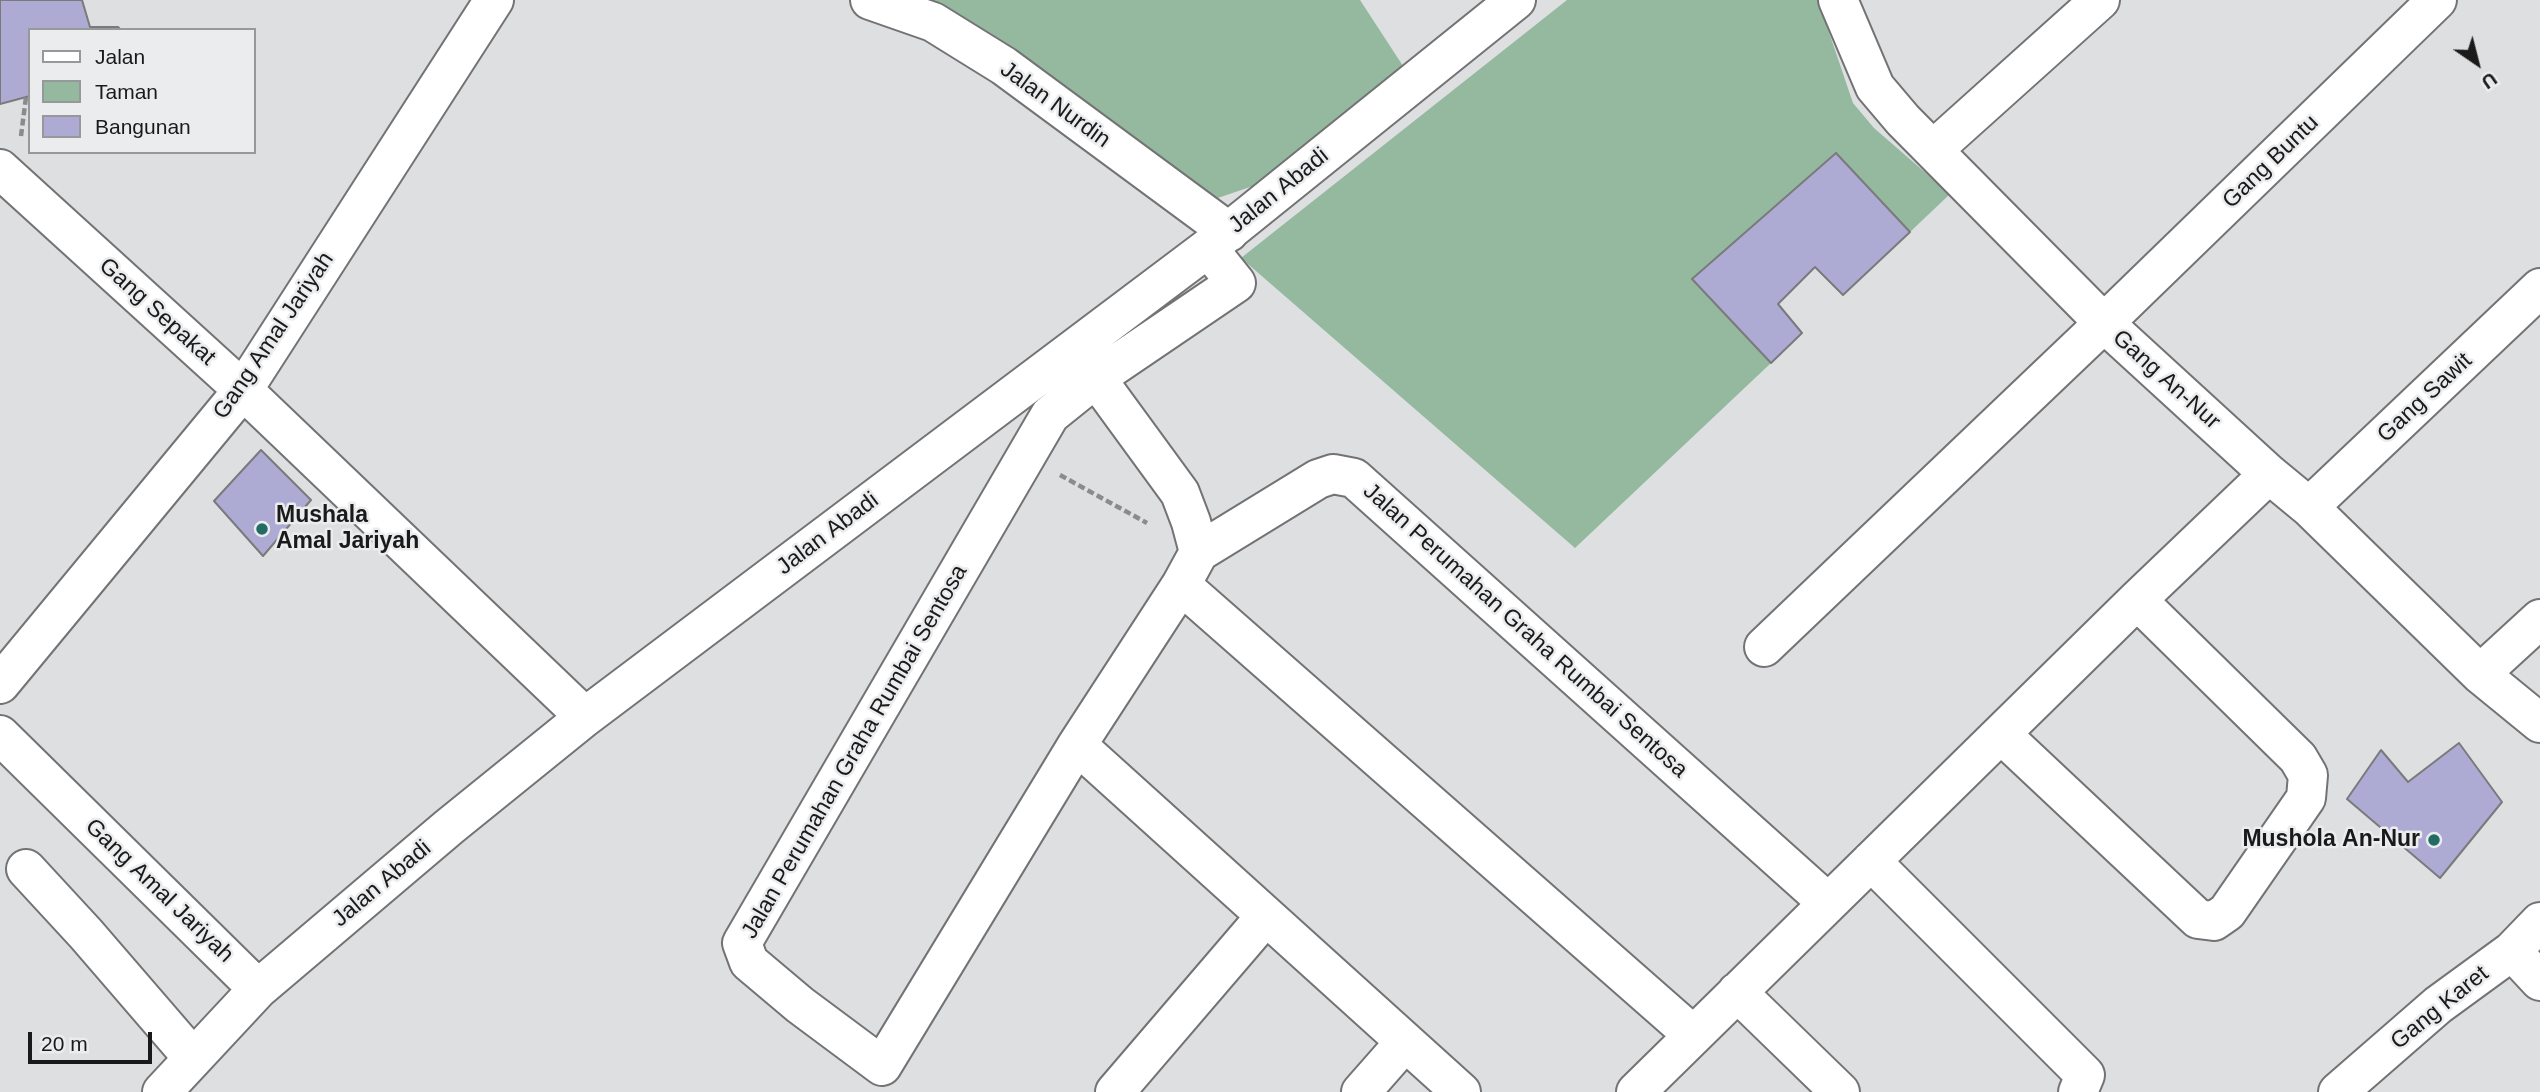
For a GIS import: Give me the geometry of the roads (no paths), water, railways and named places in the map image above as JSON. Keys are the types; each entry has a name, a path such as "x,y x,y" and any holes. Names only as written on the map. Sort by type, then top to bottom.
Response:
{"street":[{"name":"Gang Amal Jariyah","path":"0,684 243,390 494,0"},
{"name":"Jalan Nurdin","path":"870,0 933,22 1004,66 1218,240 1236,283"},
{"name":"Jalan Abadi","path":"162,1092 258,989 449,827 586,717 1218,240 1516,0"},
{"name":"Gang An-Nur","path":"1838,0 1875,87 1903,120 2104,323 2269,474 2309,507 2480,674 2540,723"},
{"path":"1933,150 2100,0"},
{"name":"Gang Buntu","path":"1764,647 2437,0"},
{"name":"Gang Sepakat","path":"0,169 243,390 586,717"},
{"name":"Jalan Perumahan Graha Rumbai Sentosa","path":"1236,283 1096,378 1050,415 742,943 750,962 800,1005 882,1066 1077,745 1190,568 1318,479 1333,474 1354,478 1828,903"},
{"name":"Gang Sawit","path":"2309,507 2540,288"},
{"path":"1062,357 1096,378 1180,493 1191,522 1190,568 1693,1035"},
{"path":"1636,1092 2269,474"},
{"path":"2001,734 2198,919 2214,921 2227,912 2306,798 2308,775 2298,758 2137,600"},
{"path":"2480,674 2540,619"},
{"name":"Gang Amal Jariyah","path":"0,735 258,989"},
{"path":"1077,745 1461,1092"},
{"path":"1871,861 2085,1075 2078,1092"},
{"path":"26,869 193,1058"},
{"path":"1115,1092 1265,917"},
{"name":"Gang Karet","path":"2338,1092 2438,1005 2512,951 2540,922"},
{"path":"2512,951 2540,981"},
{"path":"1737,992 1840,1092"},
{"path":"1361,1092 1405,1042"}],"place":[{"name":"Mushala Amal Jariyah","path":"262,529"},
{"name":"Mushola An-Nur","path":"2434,840"}]}
